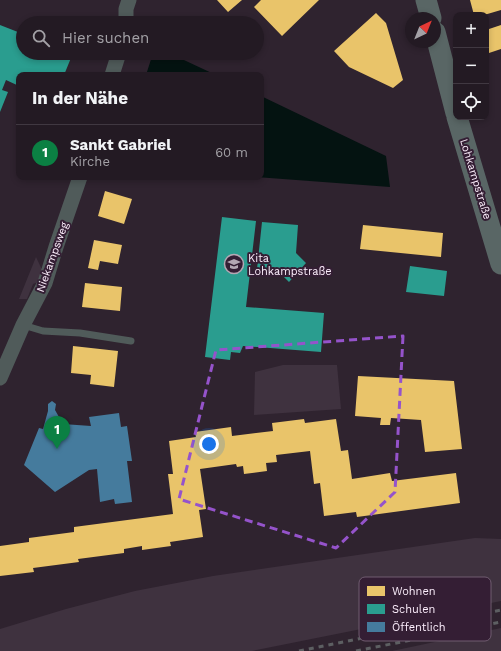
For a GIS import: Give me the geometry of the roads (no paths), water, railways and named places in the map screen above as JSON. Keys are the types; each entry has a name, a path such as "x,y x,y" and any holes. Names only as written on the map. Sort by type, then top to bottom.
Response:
{"street":[{"path":"126,16 128,0"},
{"path":"426,0 429,12"},
{"path":"439,48 453,101"},
{"path":"113,72 117,60"},
{"name":"Lohkampstraße","path":"458,120 501,264"},
{"name":"Niekampsweg","path":"0,378 23,325 45,283 79,180"}],"lane":[{"path":"23,325 43,331 80,333 131,341"}],"railway":[{"path":"491,612 501,610"},
{"path":"491,624 501,622"},
{"path":"299,651 359,639"},
{"path":"356,651 406,641"}],"place":[{"name":"Kita Lohkampstraße","path":"234,264"},
{"name":"Sankt Gabriel","path":"57,449"}]}
